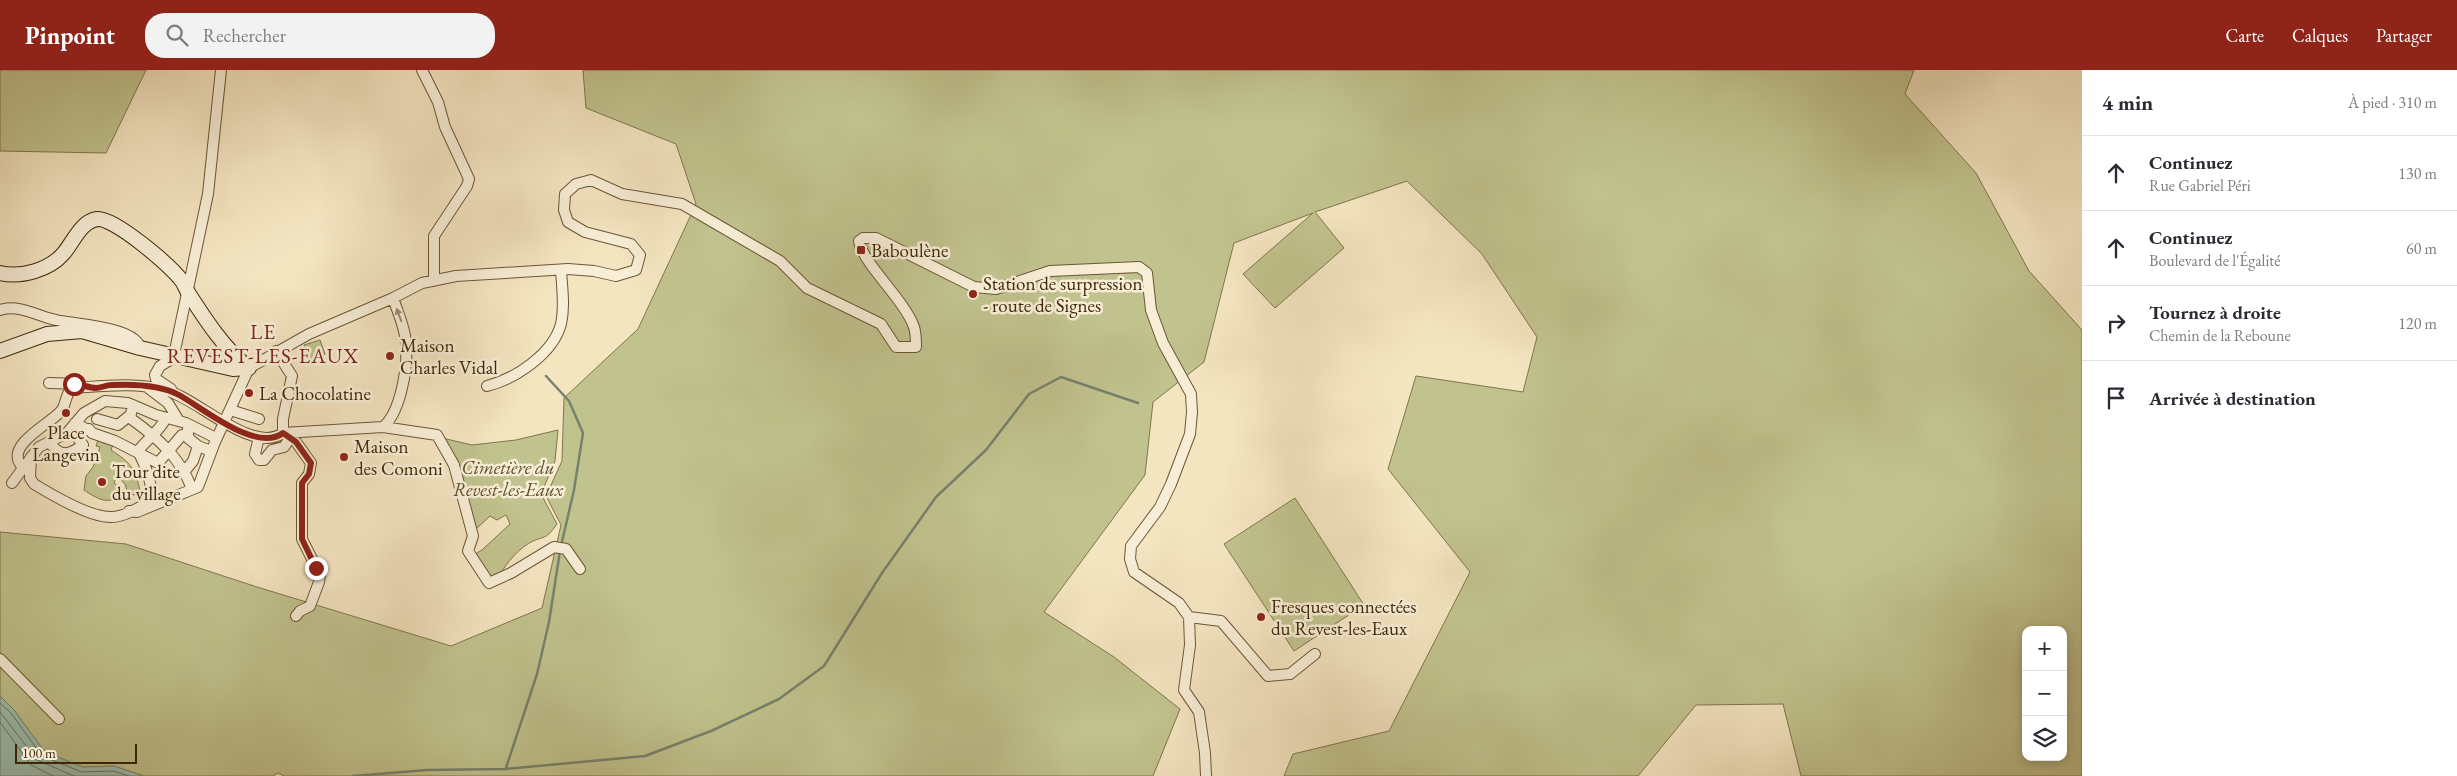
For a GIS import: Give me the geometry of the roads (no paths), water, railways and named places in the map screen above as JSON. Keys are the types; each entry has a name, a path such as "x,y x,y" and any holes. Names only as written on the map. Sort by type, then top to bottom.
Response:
{"street":[{"path":"172,392 169,387 156,379 155,375 160,366 175,355 208,194 221,70"},
{"path":"422,70 438,102 446,127 469,179 468,186 434,236 434,281"},
{"path":"129,511 137,512 195,488 216,438 247,374 276,351 348,316 393,298 422,283 456,276 561,270 594,271 616,276 636,270 640,255 631,244 585,232 568,222 564,210 565,194 576,184 590,180 622,194 682,204 780,261 808,288 881,324 896,346 916,347 915,328 892,290 861,250 859,241 864,238 876,238 974,287 996,289 1050,271 1139,267 1147,273 1151,310 1163,343 1191,394 1192,412 1190,434 1171,484 1160,507 1131,546 1130,560 1134,572 1179,603 1189,617 1190,645 1184,690 1198,712 1205,754 1206,776"},
{"path":"0,273 27,273 47,266 64,254 85,225 97,219 104,220 136,239 177,275 247,374"},
{"path":"487,386 503,382 520,374 548,347 557,335 563,309 561,270"},
{"path":"383,427 396,410 406,361 405,335 393,298"},
{"path":"0,310 15,307 57,320 98,326 131,337 139,343 140,348"},
{"path":"0,351 40,336 67,331 92,333 140,348 233,369 247,374"},
{"path":"259,437 255,454 259,460 264,460 272,450 284,448 288,440 285,434 283,419 292,376 276,351"},
{"path":"49,383 80,384 94,388"},
{"path":"24,466 18,462 19,449 30,436 61,411 70,390 106,386 146,386 172,392 224,423 259,437 383,427 437,435 454,465 473,536 468,551 489,583 561,548 580,569"},
{"path":"106,386 107,401"},
{"path":"146,386 168,403 183,422 189,439 198,446 211,451"},
{"path":"12,483 39,447 67,433 84,413 96,405 107,401 133,405 166,418 183,422 216,438"},
{"path":"49,442 58,452 67,455 83,445 77,437 97,419 96,405"},
{"path":"97,419 118,425 129,416 133,405"},
{"path":"230,410 259,419"},
{"path":"129,416 154,435 169,450 195,488"},
{"path":"138,451 146,440 154,435 166,418"},
{"path":"75,424 92,433 138,451 158,464 182,435 188,435"},
{"path":"285,434 296,442 311,463 309,474 302,483 302,539 320,575 314,599 310,606 300,610 296,616"},
{"path":"186,473 193,461 198,446"},
{"path":"31,457 31,480 40,487 103,516 113,518 142,506 150,500 151,489 148,472 138,451"},
{"path":"1189,617 1221,621 1268,676 1290,674 1315,654"},
{"path":"0,659 59,719"}],"water":[{"path":"0,696 14,710 45,752 83,767 114,766 144,776 0,776"}],"waterway":[{"path":"546,376 569,401 583,433 574,490 561,546"},
{"path":"353,776 427,770 506,769 645,756 711,731 779,699 824,666 882,573 936,497 986,450 1029,394 1061,377 1138,403"},
{"path":"506,768 537,674 549,622 560,551"}],"place":[{"name":"Baboulène","path":"861,250"},
{"name":"Station de surpression - route de Signes","path":"973,294"},
{"name":"Maison Charles Vidal","path":"390,356"},
{"name":"La Chocolatine","path":"249,393"},
{"name":"Place Langevin","path":"66,413"},
{"name":"Maison des Comoni","path":"344,457"},
{"name":"Tour dite du village","path":"102,482"},
{"name":"Fresques connectées du Revest-les-Eaux","path":"1261,617"}],"district":[{"name":"LE REVEST-LES-EAUX","path":"263,344"}],"park label":[{"name":"Cimetière du Revest-les-Eaux","path":"508,478"}]}
